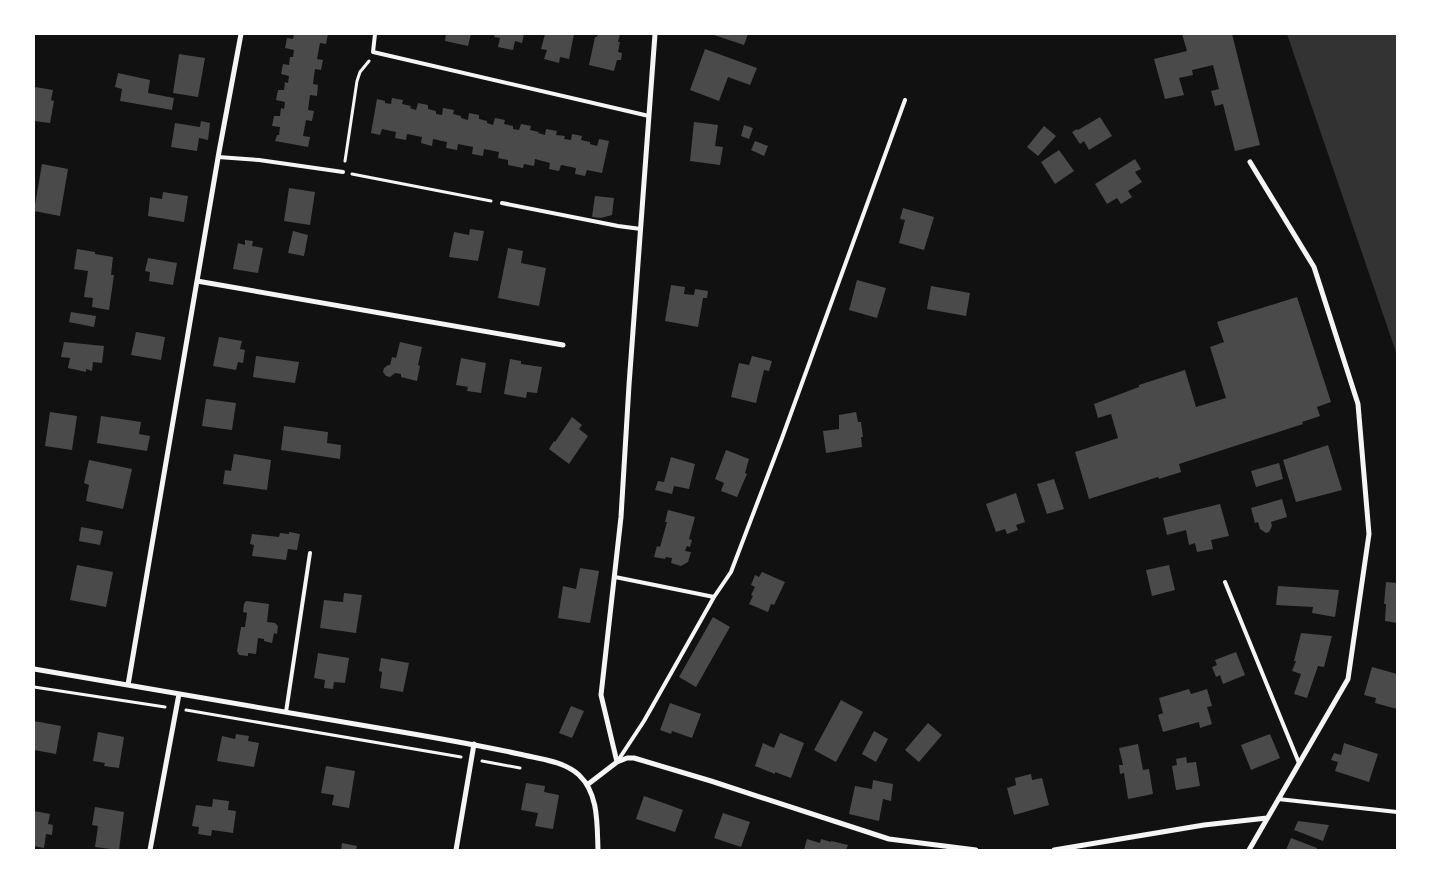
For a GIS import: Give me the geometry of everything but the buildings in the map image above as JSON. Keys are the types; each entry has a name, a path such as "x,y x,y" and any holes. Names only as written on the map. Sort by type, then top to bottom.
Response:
{"street":[{"path":"128,686 218,156 241,34"},
{"path":"617,762 601,695 621,517 655,34"},
{"path":"1249,850 1348,679 1369,534 1358,404 1314,267 1250,162"},
{"path":"197,281 563,345"},
{"path":"34,669 474,744 557,763 571,768 587,784 593,798 597,819 598,850"},
{"path":"150,850 179,694"},
{"path":"456,850 474,744"},
{"path":"587,784 617,762 627,758 634,758 889,839 976,850"},
{"path":"1054,850 1204,825 1267,818"}],"lane":[{"path":"375,34 372,52 649,116"},
{"path":"617,762 644,721 714,597 731,572 906,100"},
{"path":"218,156 343,172"},
{"path":"502,204 641,229"},
{"path":"286,712 310,553"},
{"path":"615,576 714,597"},
{"path":"1225,582 1299,763"},
{"path":"1278,799 1397,812"}],"path":[{"path":"372,52 368,63 360,72 357,81 343,172 502,204"},
{"path":"34,687 176,708 525,769"}],"shaded area":[{"path":"1287,34 1397,34 1397,355"}]}
